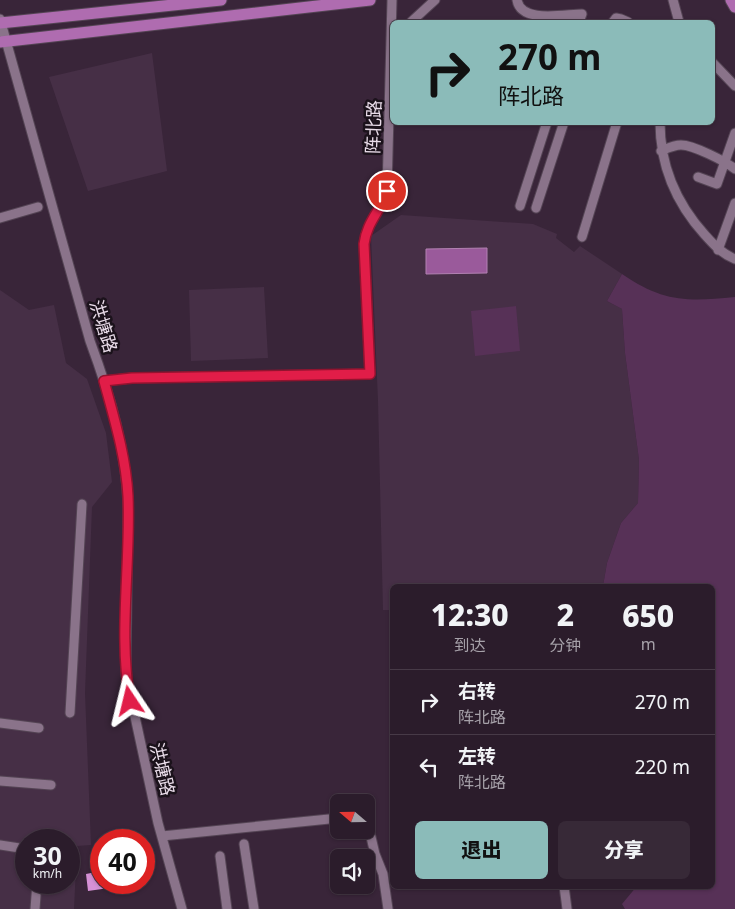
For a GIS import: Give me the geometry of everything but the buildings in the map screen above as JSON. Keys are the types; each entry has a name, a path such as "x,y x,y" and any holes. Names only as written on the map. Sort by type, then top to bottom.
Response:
{"main road":[{"path":"0,22 220,0"},
{"path":"3,42 370,0"},
{"path":"731,0 735,7"}],"street":[{"name":"阵北路","path":"392,0 392,20"},
{"path":"413,20 434,0"},
{"path":"517,0 522,10 532,15 582,14 580,20"},
{"path":"673,0 678,20"},
{"name":"洪塘路","path":"0,22 3,42 90,341 104,381 121,450 128,495 126,675 133,715 162,836 182,909"},
{"path":"715,65 735,86"},
{"name":"阵北路","path":"104,381 132,378 370,374 364,244 369,225 387,191 390,112"},
{"path":"520,206 546,125"},
{"path":"536,208 563,125"},
{"path":"582,237 616,125"},
{"path":"660,125 662,151 668,176 682,204 697,227 718,250 735,259"},
{"path":"698,177 717,184 735,133"},
{"path":"662,151 673,146 685,146 725,161 735,169"},
{"path":"718,250 735,203"},
{"path":"0,218 38,207"},
{"path":"70,713 82,504"},
{"path":"0,724 39,728"},
{"path":"0,781 51,785"},
{"path":"162,836 330,819"},
{"path":"371,839 383,874 388,909"},
{"path":"244,844 254,909"},
{"path":"0,845 15,847"},
{"path":"220,856 227,909"},
{"path":"564,889 567,909"},
{"path":"35,909 36,894"}],"shaded area":[{"path":"152,53 167,171 88,191 49,77"},
{"path":"401,215 533,224 557,234 556,238 574,252 580,246 622,274 607,301 622,309 625,353 639,460 638,503 621,523 607,563 603,584 390,584 390,610 383,610 378,401 371,236"},
{"path":"487,248 487,273 426,274 426,249"},
{"path":"622,274 650,290 676,298 735,297 735,909 625,909 622,904 634,889 715,889 715,584 603,584 607,563 621,523 638,503 639,460 625,353 622,309 607,301"},
{"path":"264,287 268,358 191,361 189,290"},
{"path":"0,290 29,310 54,305 66,363 87,379 106,433 112,482 92,507 85,693 90,845 80,846 80,829 15,829 15,894 75,894 74,909 0,909"},
{"path":"516,306 520,351 475,356 471,311"}],"route":[{"path":"130,701 125,663 128,495 121,450 104,381 132,378 370,374 364,244 369,225 387,191"}]}
